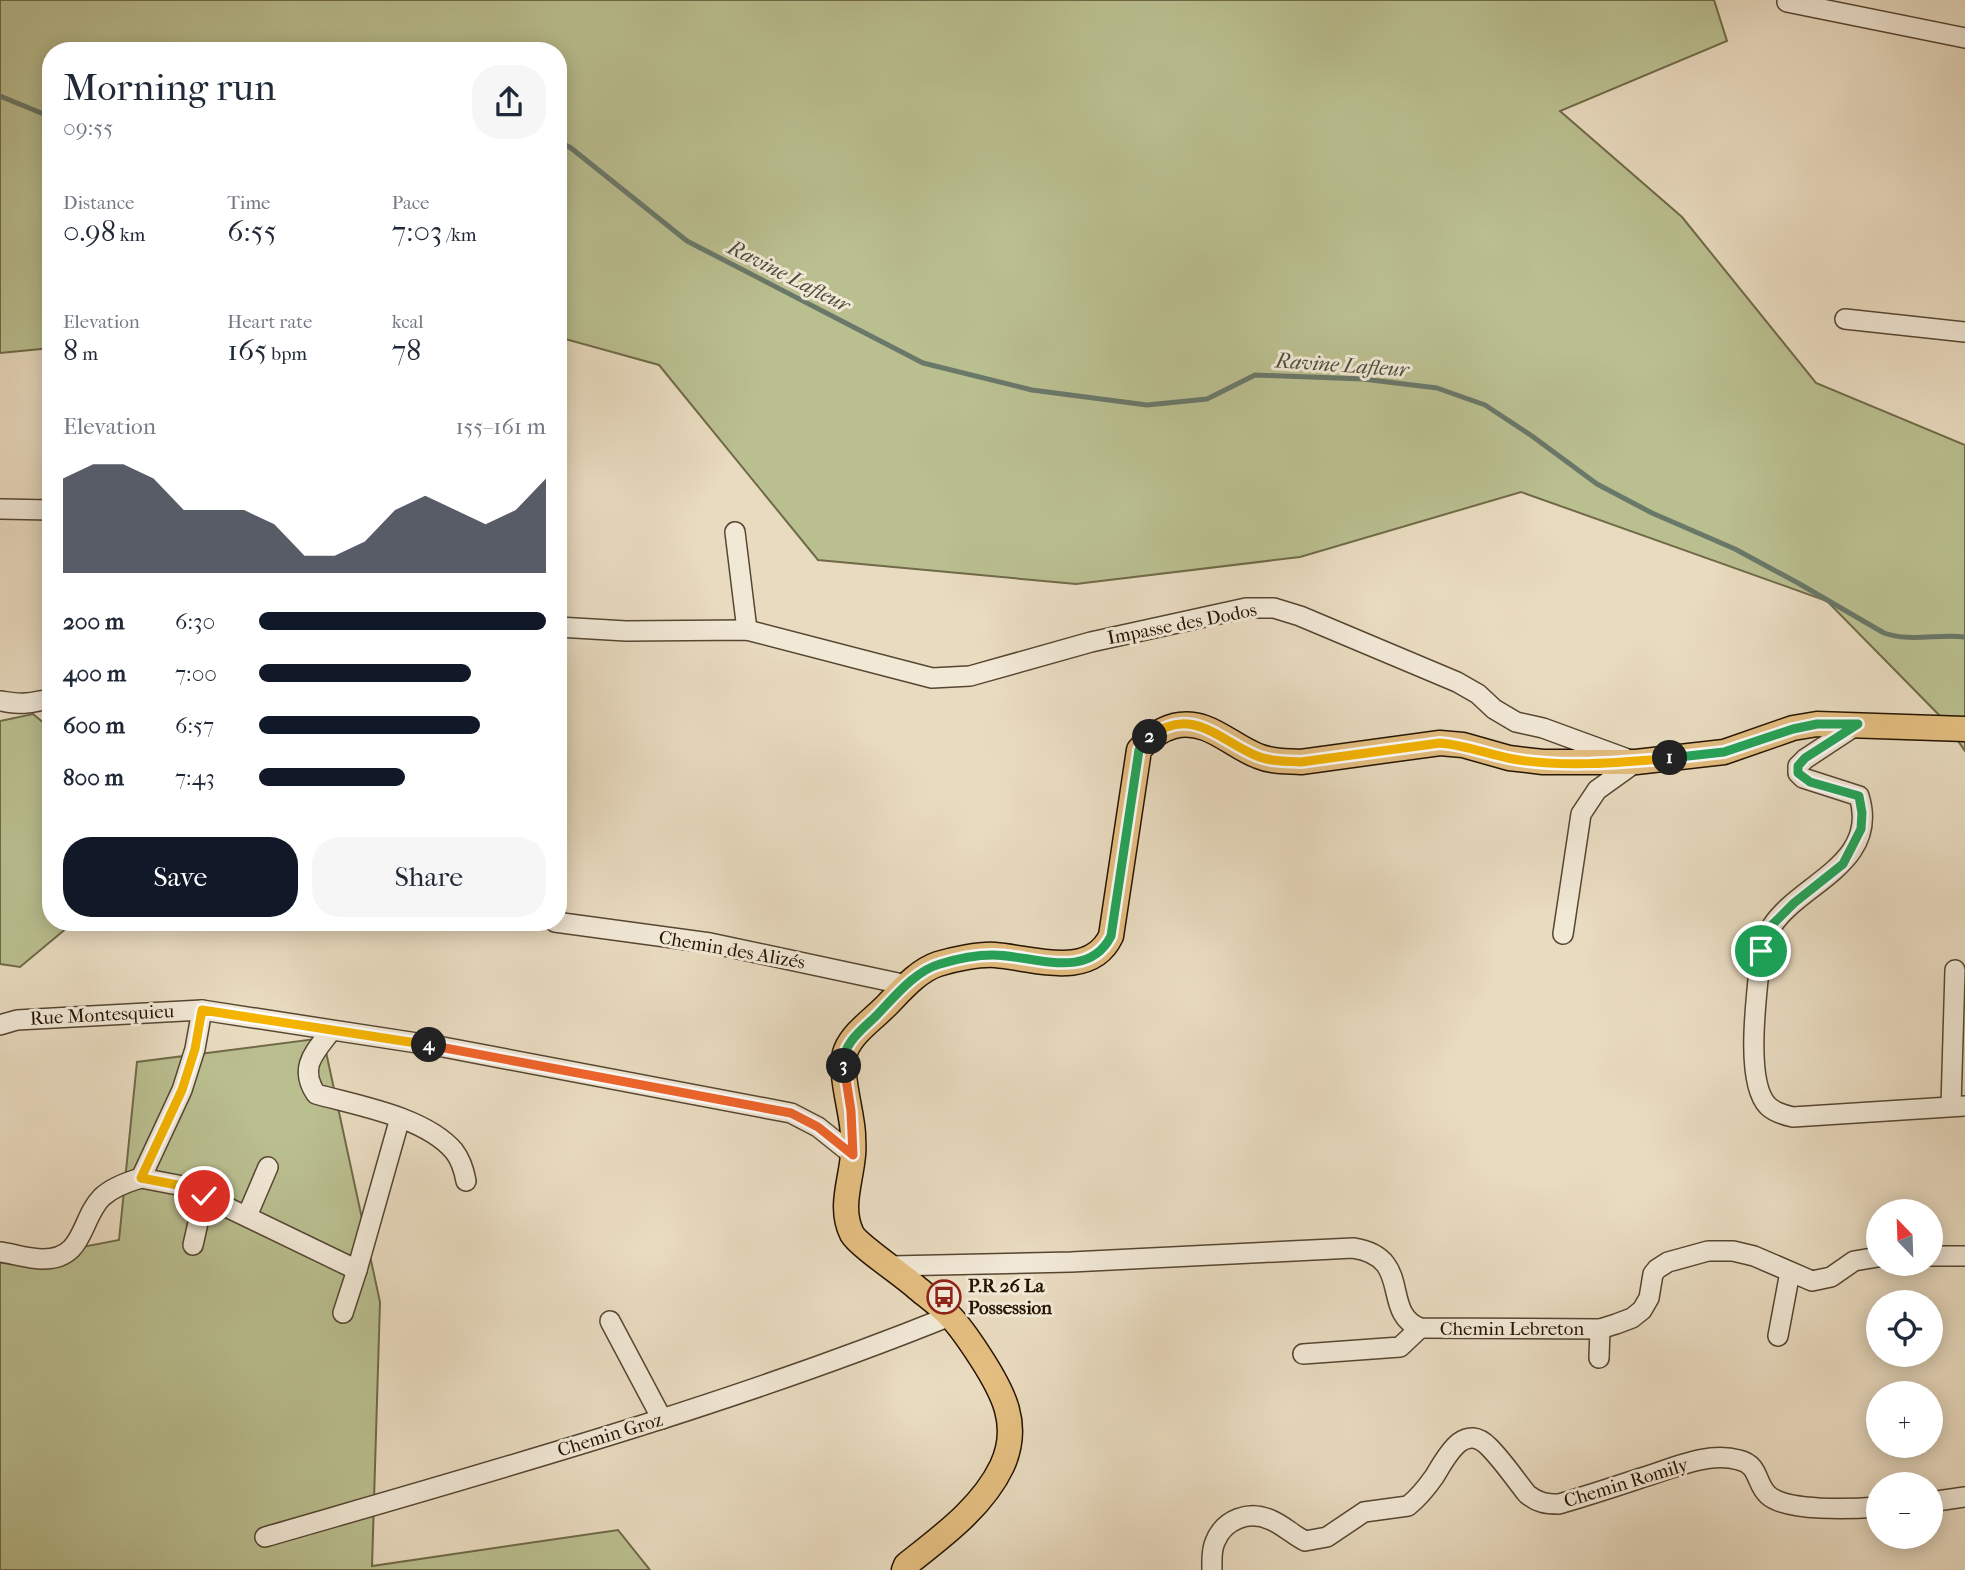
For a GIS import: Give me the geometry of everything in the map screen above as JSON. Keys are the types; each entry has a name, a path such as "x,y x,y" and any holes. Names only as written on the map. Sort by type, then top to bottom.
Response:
{"main road":[{"path":"904,1570 906,1565 956,1524 976,1503 1001,1467 1008,1447 1010,1421 1005,1398 975,1349 950,1316 852,1235 846,1200 853,1155 851,1111 843,1059 847,1046 860,1031 907,985 937,964 992,955 1073,963 1096,956 1105,947 1111,936 1139,750 1157,732 1194,724 1209,729 1257,756 1279,761 1301,762 1440,743 1463,745 1509,758 1543,762 1636,762 1724,752 1793,729 1817,724 1965,729"}],"street":[{"path":"1787,2 1965,38"},
{"path":"1844,320 1965,332"},
{"path":"0,509 42,510"},
{"path":"736,532 747,630"},
{"name":"Impasse des Dodos","path":"567,628 626,631 747,630 932,678 970,676 1091,642 1246,608 1274,608 1300,616 1457,682 1516,722 1543,728 1636,762"},
{"path":"0,701 24,704 42,696"},
{"path":"1858,724 1805,758 1798,766 1802,779 1859,796 1861,829 1843,864 1794,903 1772,925 1761,951 1753,1037 1757,1085 1769,1107 1793,1117 1958,1106 1955,970"},
{"path":"1563,934 1581,814 1597,790 1636,762"},
{"name":"Chemin des Alizés","path":"567,924 710,943 907,985"},
{"path":"141,1178 182,1090 195,1049 202,1010"},
{"name":"Rue Montesquieu","path":"0,1025 17,1020 202,1010 443,1047 791,1113 818,1127 853,1155"},
{"path":"331,1031 311,1057 308,1078 316,1094 400,1118 435,1133 454,1150 466,1181"},
{"path":"343,1313 400,1118"},
{"path":"247,1216 268,1167"},
{"path":"0,1252 43,1259 65,1254 81,1238 91,1212 102,1198 113,1189 141,1178 183,1186 357,1270"},
{"path":"193,1245 204,1196"},
{"name":"Chemin Lebreton","path":"892,1266 1072,1262 1353,1248 1367,1250 1378,1256 1387,1266 1394,1279 1401,1310 1412,1325 1420,1328 1600,1329 1632,1318 1642,1310 1649,1298 1653,1274 1657,1269 1668,1262 1708,1251 1733,1251 1754,1256 1812,1281 1822,1281 1854,1261 1866,1259"},
{"path":"1943,1256 1965,1256"},
{"path":"1778,1336 1790,1272"},
{"name":"Chemin Groz","path":"265,1537 609,1437 867,1350 950,1316"},
{"path":"610,1321 662,1419"},
{"path":"1303,1354 1400,1347 1420,1328"},
{"path":"1599,1358 1600,1329"},
{"name":"Chemin Romily","path":"1212,1570 1215,1541 1232,1520 1255,1516 1269,1519 1305,1541 1327,1537 1364,1512 1408,1506 1434,1477 1456,1444 1473,1439 1487,1444 1527,1494 1535,1501 1545,1504 1559,1504 1694,1461 1726,1457 1752,1466 1765,1493 1772,1499 1810,1507 1866,1507"},
{"path":"1943,1500 1965,1497"}],"green space":[{"path":"0,0 1714,0 1727,41 1560,111 1682,217 1816,383 1965,445 1965,751 1942,718 1827,601 1521,492 1300,557 1076,584 818,560 659,365 567,339 567,42 42,42 42,349 0,353"},
{"path":"33,714 42,722 42,931 63,931 20,967 0,964 0,721"},
{"path":"323,1038 380,1302 372,1566 618,1530 650,1570 0,1570 0,1263 119,1240 137,1062"}],"waterway":[{"name":"Ravine Lafleur","path":"0,96 42,113"},
{"name":"Ravine Lafleur","path":"567,146 687,241 923,363 1032,390 1147,405 1207,399 1255,375 1363,379 1437,388 1485,405 1597,484 1652,513 1735,549 1884,633 1903,637 1965,637"}],"place":[{"name":"P.R 26 La Possession","path":"944,1297"}],"route":[{"path":"204,1196 183,1186 141,1178 182,1090 195,1049 202,1010 443,1047 791,1113 818,1127 853,1155 851,1111 843,1059 847,1046 919,975 937,964 992,955 1073,963 1096,956 1105,947 1111,936 1139,750 1157,732 1180,725 1194,724 1209,729 1257,756 1279,761 1301,762 1440,743 1463,745 1509,758 1543,762 1636,762 1724,752 1793,729 1817,724 1858,724 1805,758 1798,766 1798,773 1802,779 1859,796 1861,829 1843,864 1794,903 1772,925 1761,951"}]}
